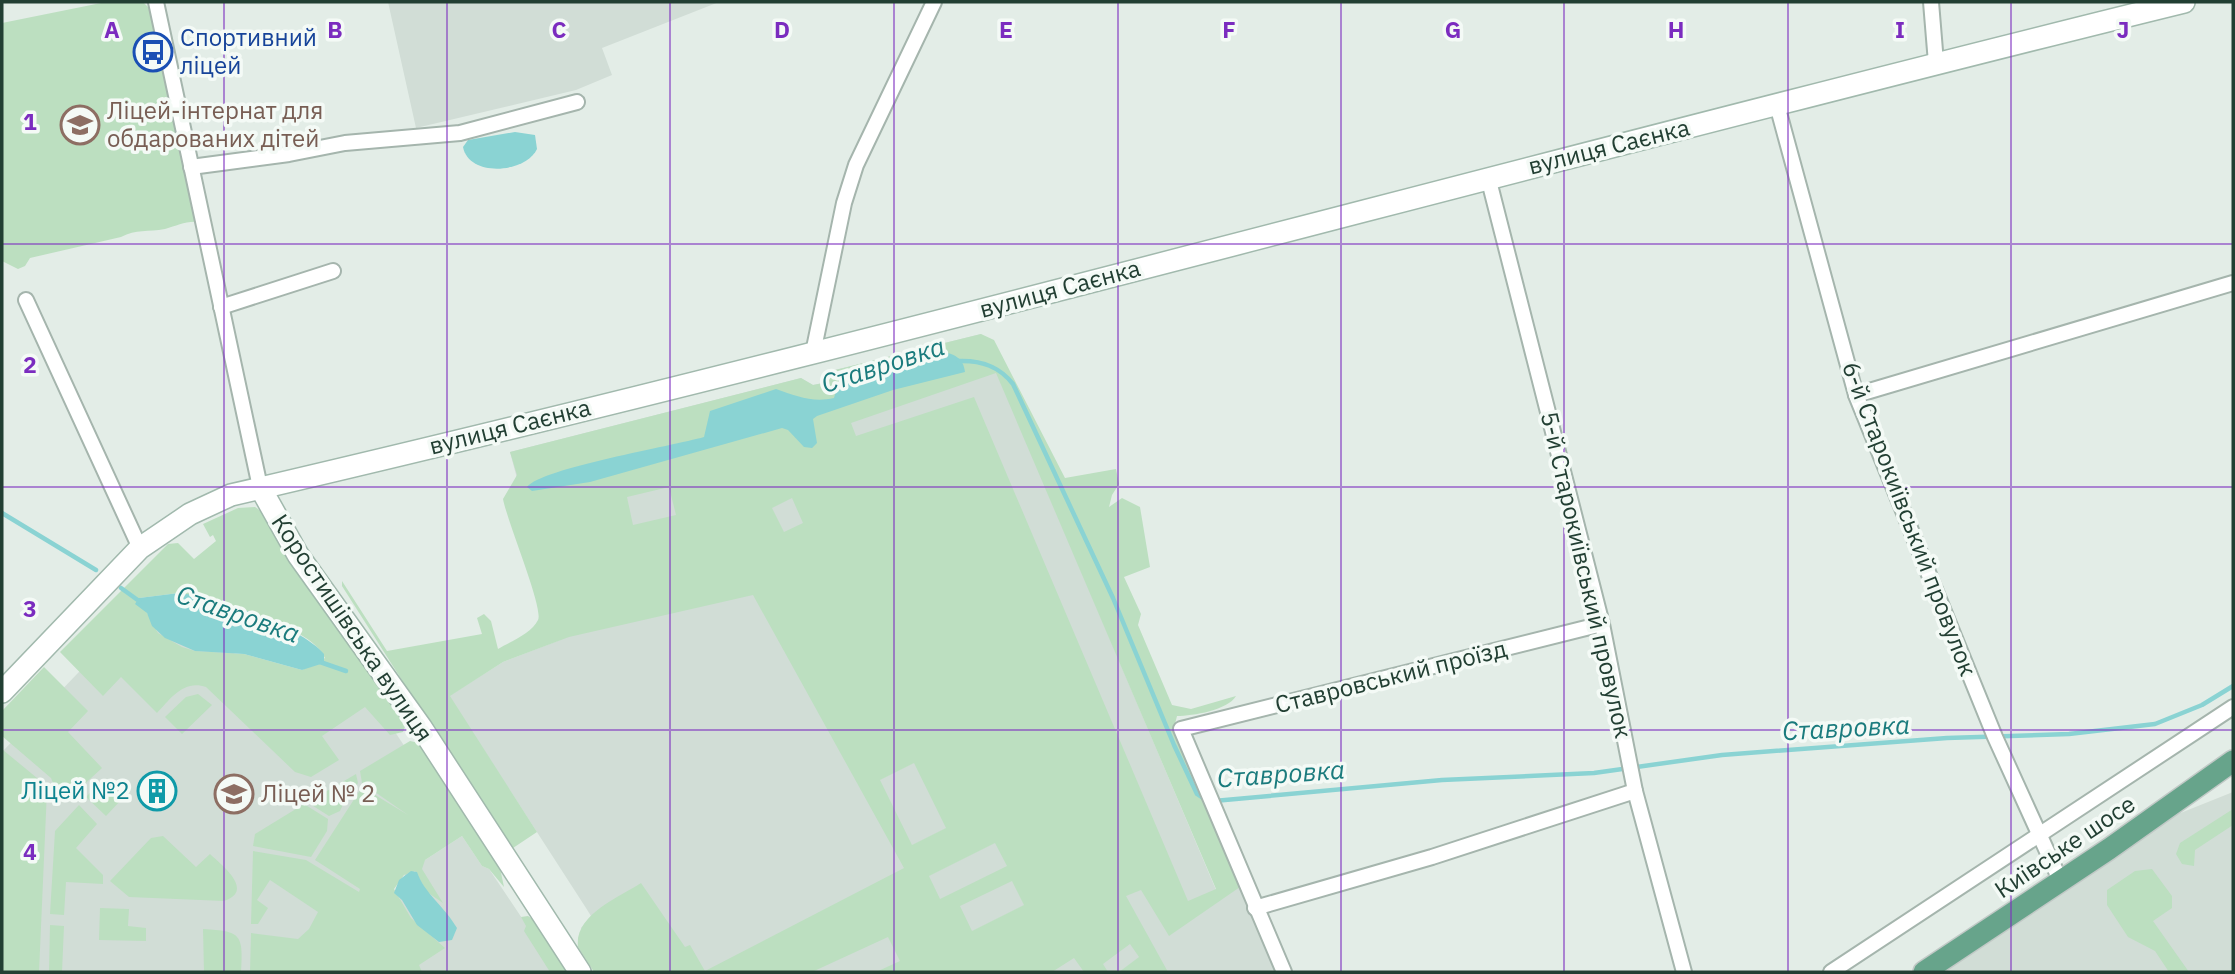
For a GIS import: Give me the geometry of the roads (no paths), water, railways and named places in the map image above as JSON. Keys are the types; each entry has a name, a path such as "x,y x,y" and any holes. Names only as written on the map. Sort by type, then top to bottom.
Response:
{"main road":[{"name":"Київське шосе","path":"1924,972 2061,882 2233,761"}],"street":[{"name":"Коростишівська вулиця","path":"156,2 260,487 292,546 421,727 580,972"},
{"path":"813,354 844,203 856,165 934,2"},
{"path":"1931,2 1936,63"},
{"name":"вулиця Саєнка","path":"2,692 140,548 208,505 260,487 813,354 1488,177 2184,2"},
{"path":"191,167 289,155 345,143 460,133 577,102"},
{"name":"6-й Старокиївський провулок","path":"1777,105 1856,395 1995,737 2061,882"},
{"name":"5-й Старокиївський провулок","path":"1488,177 1602,624 1635,791 1684,972"},
{"path":"221,307 333,271"},
{"path":"1856,395 2233,283"},
{"path":"26,300 140,548"},
{"name":"Ставровський проїзд","path":"1255,908 1181,729 1602,624"},
{"path":"1831,972 2233,707"},
{"path":"1284,972 1255,908 1432,857 1635,791"}],"water":[{"path":"515,132 535,135 537,149 522,163 510,167 486,168 476,164 467,157 463,147 468,140"},
{"path":"941,352 957,357 963,363 965,372 893,390 817,416 813,419 817,443 812,448 804,447 788,430 782,428 590,482 532,491 527,487 557,472 581,465 704,437 710,411 776,389 812,399 834,398 840,378 867,376 912,359"},
{"path":"179,593 214,600 277,623 296,633 324,654 324,663 302,670 244,654 195,651 165,638 152,626 147,613 135,604 139,598"},
{"path":"411,871 417,872 425,887 457,928 452,940 439,942 417,925 402,900 394,893 399,880"}],"waterway":[{"name":"Ставровка","path":"958,361 989,365 1013,384 1113,598 1174,745 1197,794 1206,800"},
{"name":"Ставровка","path":"2,513 96,570"},
{"name":"Ставровка","path":"121,588 139,601"},
{"name":"Ставровка","path":"320,662 346,671"},
{"name":"Ставровка","path":"1214,801 1442,780 1594,773 1722,755 1947,738 2069,734 2155,724 2202,705 2233,686"}],"place":[{"name":"Спортивний ліцей","path":"153,52"},
{"name":"Ліцей-інтернат для обдарованих дітей","path":"80,125"},
{"name":"Ліцей №2","path":"157,791"},
{"name":"Ліцей № 2","path":"234,794"}]}
